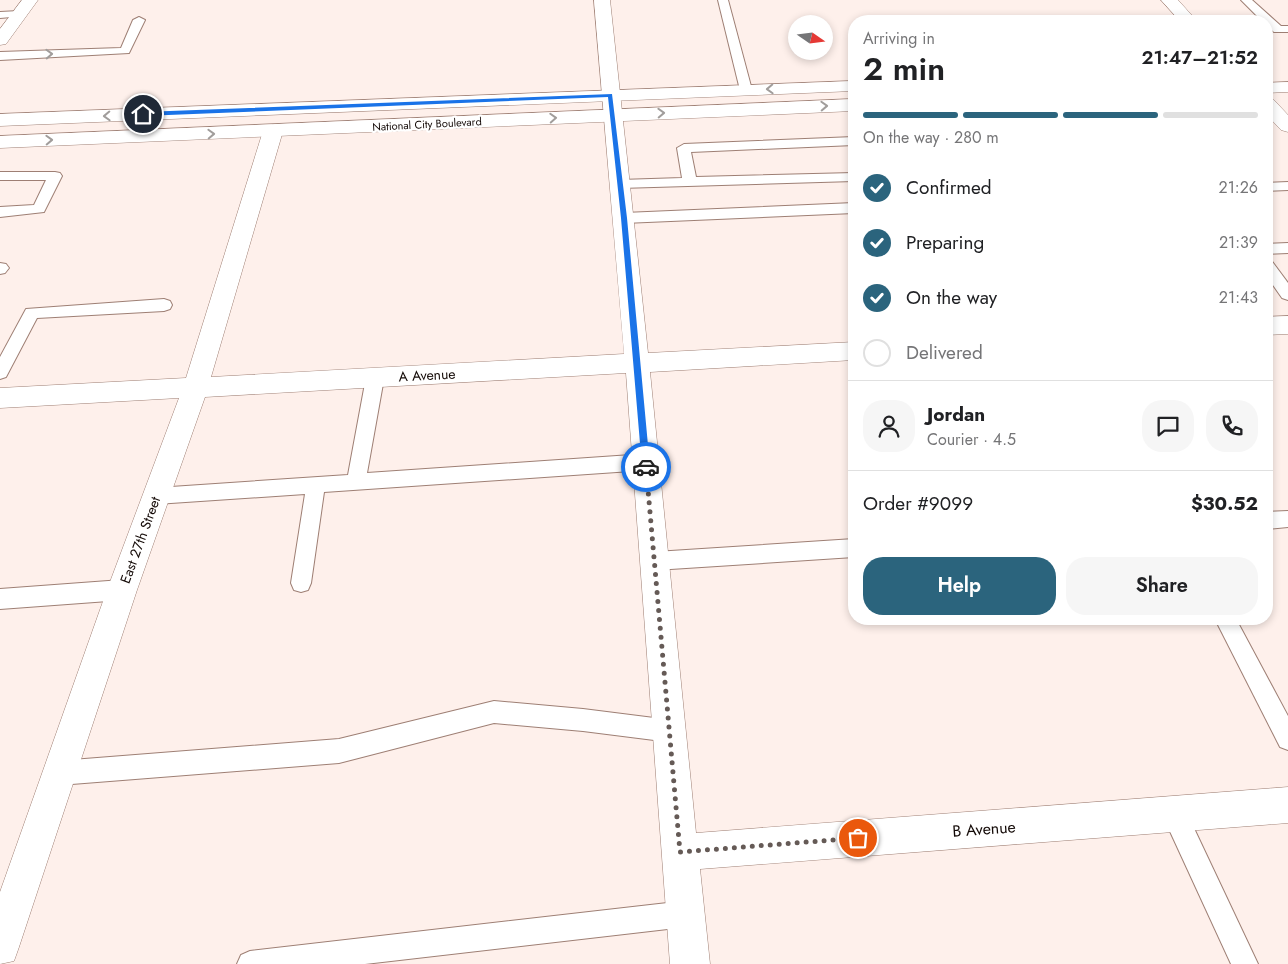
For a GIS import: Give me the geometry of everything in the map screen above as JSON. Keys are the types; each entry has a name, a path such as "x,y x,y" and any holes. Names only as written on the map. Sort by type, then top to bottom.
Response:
{"street":[{"path":"0,40 30,0"},
{"path":"602,0 638,362 690,964"},
{"path":"1169,0 1183,15"},
{"name":"National City Boulevard","path":"0,142 273,131 611,105 746,90 848,86"},
{"path":"1273,88 1288,87"},
{"name":"National City Boulevard","path":"0,120 611,105 848,105"},
{"path":"1273,110 1288,126"},
{"name":"East 27th Street","path":"0,947 8,902 59,773 122,590 195,388 273,131"},
{"path":"1273,326 1288,325"},
{"name":"A Avenue","path":"0,398 848,351"},
{"name":"B Avenue","path":"680,852 1288,806"}],"lane":[{"path":"723,0 746,90"},
{"path":"1246,0 1262,15"},
{"path":"0,15 19,14"},
{"path":"0,56 124,51 139,20"},
{"path":"1273,25 1278,30 1288,29"},
{"path":"690,182 684,148 848,141"},
{"path":"0,176 55,176 39,209 0,212"},
{"path":"620,184 848,177"},
{"path":"1273,187 1288,186"},
{"path":"624,218 848,208"},
{"path":"1273,249 1288,248"},
{"path":"1273,274 1288,294"},
{"path":"0,372 32,313 164,305"},
{"path":"356,482 375,378"},
{"path":"156,496 646,462"},
{"path":"301,583 316,485"},
{"path":"1273,520 1288,519"},
{"path":"655,560 848,548"},
{"path":"0,599 122,590"},
{"path":"1228,625 1288,739"},
{"path":"59,773 339,751 494,712 583,720 670,731"},
{"path":"1174,814 1246,964"},
{"path":"250,964 685,914"}],"way so far":[{"path":"646,467 680,852 858,838"}],"route":[{"path":"143,114 610,95 638,362 646,467"}]}
